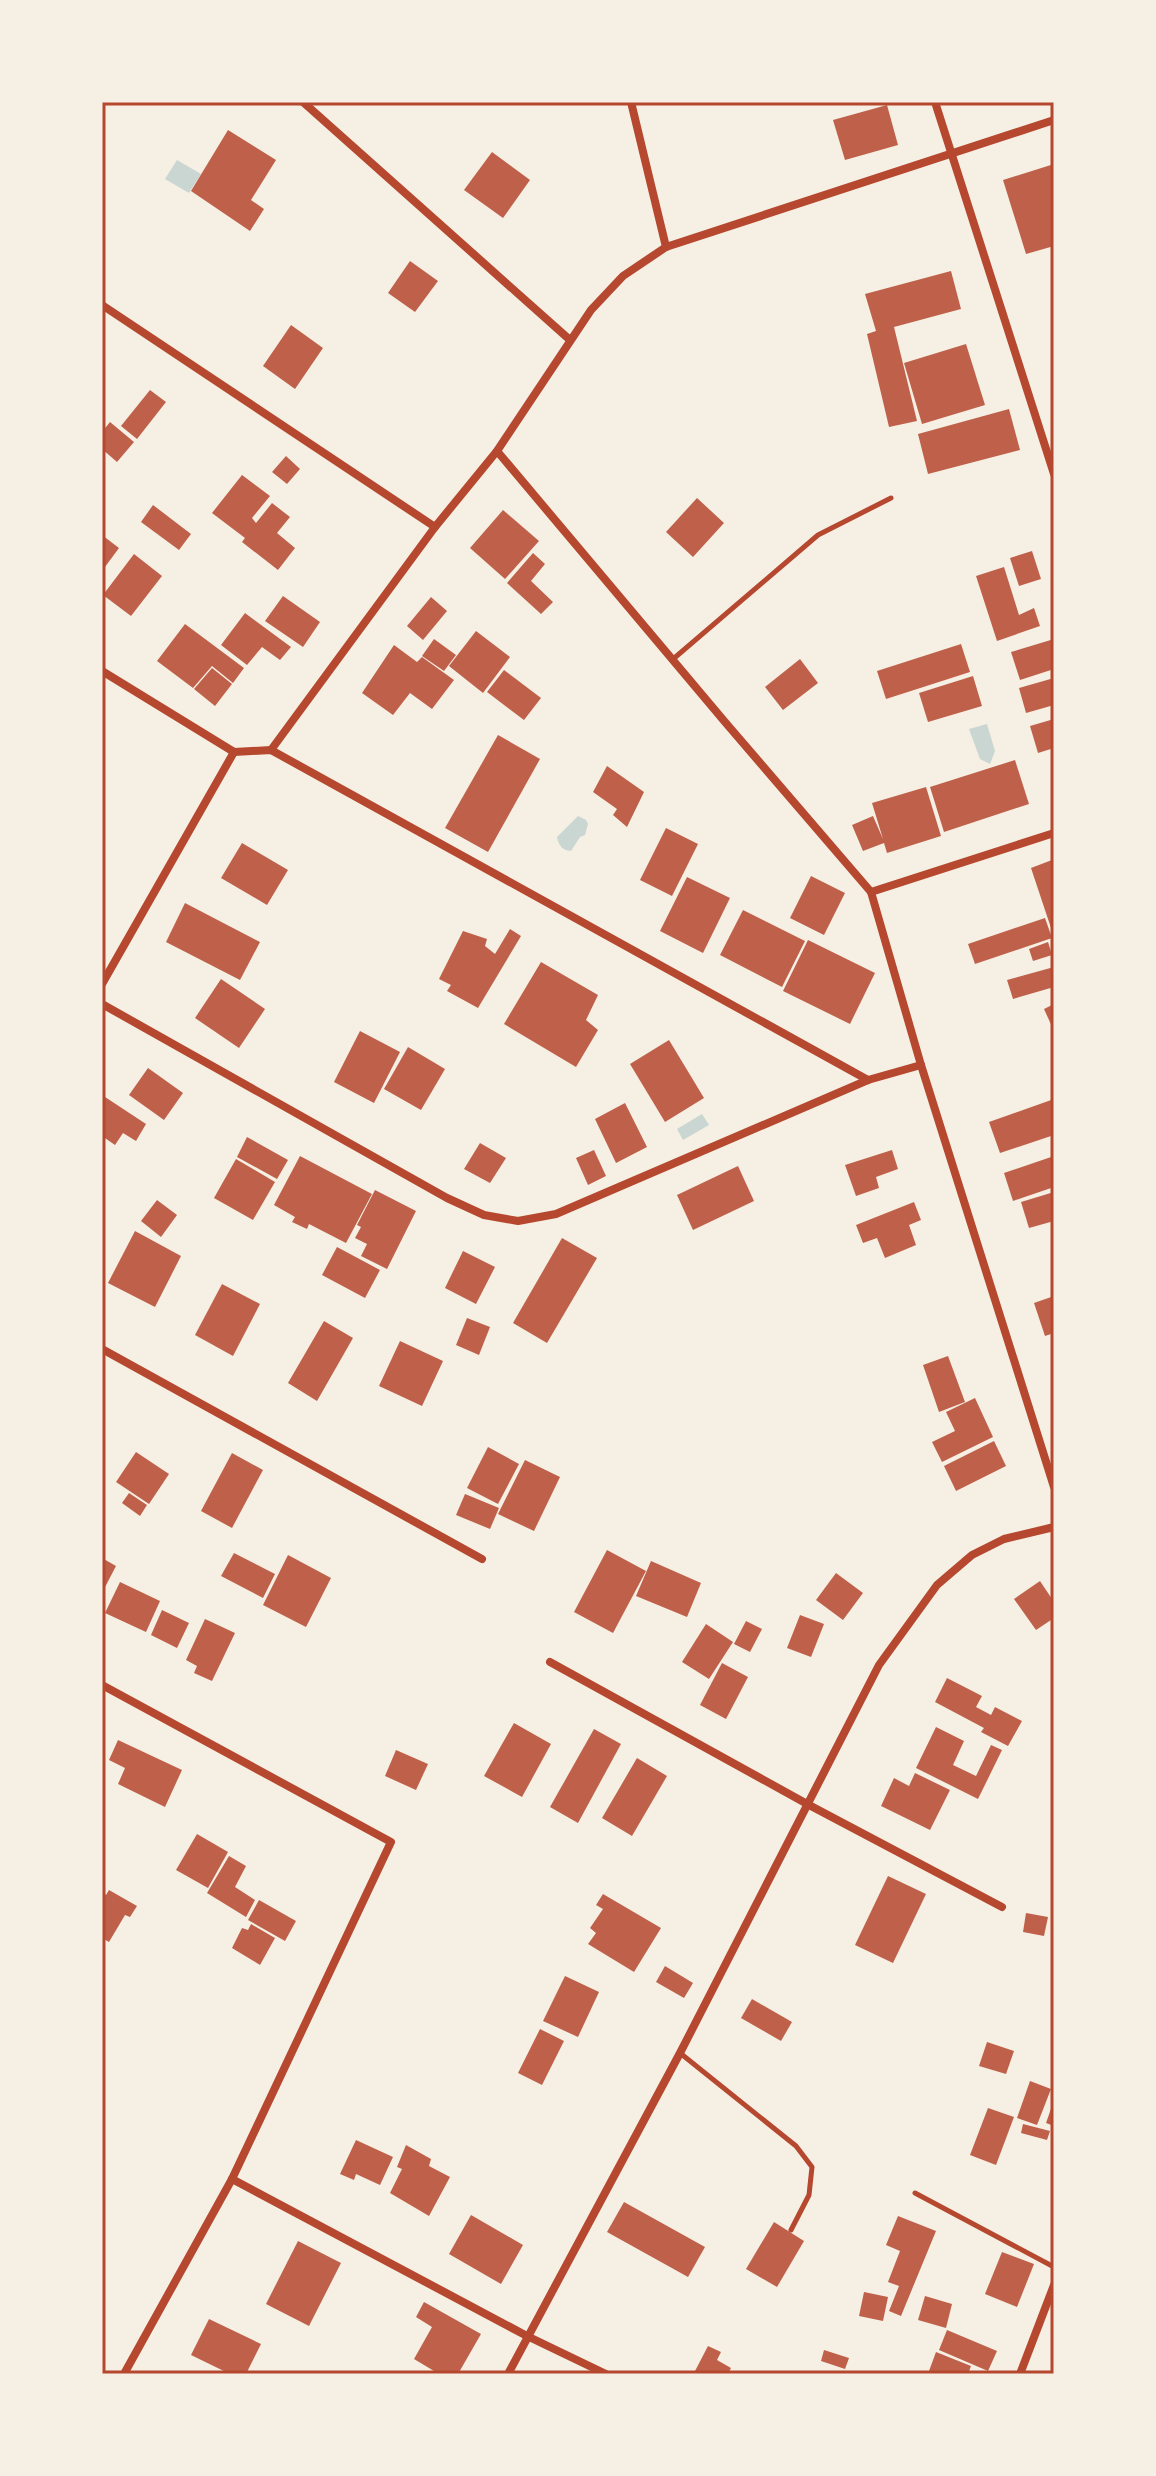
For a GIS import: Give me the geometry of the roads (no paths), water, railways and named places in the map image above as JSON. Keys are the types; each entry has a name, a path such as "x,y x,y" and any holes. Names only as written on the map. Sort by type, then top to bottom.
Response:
{"street":[{"path":"303,102 570,340"},
{"path":"631,102 666,247"},
{"path":"935,102 1054,474"},
{"path":"271,750 435,527 497,451 591,310 623,276 666,247 1054,120"},
{"path":"102,305 435,527"},
{"path":"497,451 871,892 921,1065 1054,1487"},
{"path":"102,671 234,752 271,750 868,1080"},
{"path":"102,984 234,752"},
{"path":"871,892 1054,833"},
{"path":"102,1004 447,1198 484,1215 518,1221 556,1214 868,1080 921,1065"},
{"path":"102,1349 482,1559"},
{"path":"508,2374 680,2053 879,1665 937,1585 972,1555 1004,1539 1054,1527"},
{"path":"550,1662 1002,1907"},
{"path":"102,1685 391,1842 232,2179 124,2374"},
{"path":"232,2179 527,2336 606,2374"},
{"path":"1020,2374 1054,2285"}],"lane":[{"path":"672,660 818,535 891,498"},
{"path":"680,2053 785,2137 812,2167 809,2195 791,2230"},
{"path":"915,2193 1054,2267"}]}
